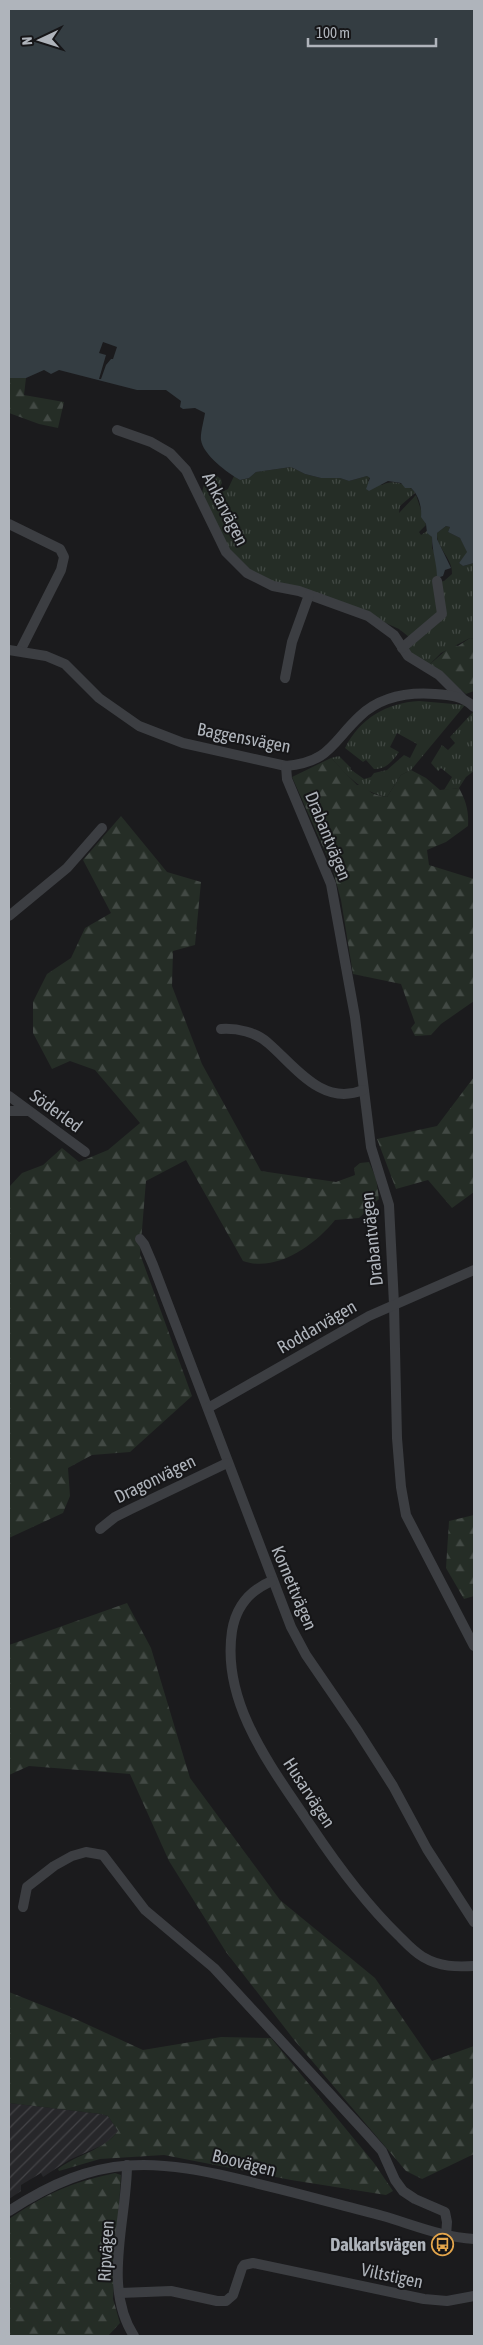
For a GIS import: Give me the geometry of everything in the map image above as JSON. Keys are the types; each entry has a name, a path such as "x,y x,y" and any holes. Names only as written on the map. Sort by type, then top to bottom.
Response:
{"street":[{"name":"Ankarvägen","path":"117,430 151,442 170,453 186,470 226,552 247,573 273,586 309,595 368,616 394,635 408,656 439,675 462,698"},
{"path":"9,524 60,549 64,557 61,570 20,651"},
{"path":"402,648 442,614 437,581"},
{"path":"285,678 292,642 309,595"},
{"name":"Baggensvägen","path":"9,650 46,656 65,664 99,698 138,726 183,743 286,766 301,764 329,751 361,715 386,700 415,694 462,698"},
{"path":"462,698 474,707"},
{"name":"Drabantvägen","path":"286,766 287,778 331,884 355,1017 370,1147 388,1205 394,1304 397,1438 403,1502 406,1515 474,1646"},
{"path":"9,916 67,868 102,828"},
{"path":"220,1029 242,1030 260,1037 306,1078 321,1088 335,1093 352,1094 363,1090"},
{"name":"Söderled","path":"9,1096 85,1152"},
{"path":"9,1110 28,1111"},
{"name":"Kornettvägen","path":"140,1240 144,1244 153,1265 291,1627 306,1655 393,1786 428,1850 474,1922"},
{"name":"Roddarvägen","path":"208,1408 369,1316 474,1270"},
{"name":"Dragonvägen","path":"100,1529 115,1517 227,1463"},
{"name":"Husarvägen","path":"272,1580 256,1588 241,1606 233,1625 230,1645 233,1674 241,1705 264,1754 326,1848 353,1885 386,1924 415,1951 432,1962 444,1966 474,1966"},
{"path":"23,1907 27,1887 54,1866 80,1853 92,1852 104,1855 145,1910 214,1968 366,2133 382,2151 395,2180 403,2191 415,2200 445,2212 447,2222 446,2236"},
{"name":"Boovägen","path":"9,2211 62,2181 92,2171 127,2165 159,2164 199,2169 367,2212 446,2236 474,2239"},
{"name":"Ripvägen","path":"127,2165 127,2187 119,2243 120,2293 123,2314 134,2336"},
{"name":"Viltstigen","path":"120,2293 171,2291 217,2301 226,2301 233,2295 244,2265 253,2263 424,2299 447,2301 474,2296"}],"shaded area":[{"path":"9,9 474,9 474,563 463,566 459,563 467,552 460,538 448,532 450,527 446,526 437,533 437,539 451,568 445,570 443,576 437,578 432,537 427,533 426,524 421,517 418,498 411,488 405,488 401,483 388,481 369,491 366,489 370,478 367,476 349,481 340,478 321,478 305,474 291,467 256,472 249,478 240,480 229,473 206,452 201,440 205,413 195,408 183,409 180,407 181,401 166,390 137,390 59,370 51,374 44,370 26,378 9,378"},
{"path":"9,2103 101,2114 108,2116 118,2131 105,2144 69,2160 43,2177 41,2173 21,2185 21,2191 9,2199"}],"green space":[{"path":"9,378 26,378 24,395 64,402 58,428 39,424 9,413"},
{"path":"291,467 305,474 321,478 340,478 349,481 367,476 370,477 368,481 382,485 390,482 399,483 414,491 415,493 400,506 399,513 416,495 426,525 419,532 421,535 427,531 432,537 432,548 436,556 440,613 409,637 399,629 368,615 274,582 245,568 225,545 202,493 206,475 213,473 221,479 222,483 219,488 222,492 228,489 234,476 240,480 249,478 256,472"},
{"path":"446,526 450,527 448,532 460,538 468,552 459,563 463,566 474,563 474,639 470,638 441,653 429,665 419,662 407,649 443,615 439,582 444,581 452,574 452,568 439,543 437,533"},
{"path":"470,638 474,639 474,691 466,694 429,665 452,645 458,646"},
{"path":"419,701 465,705 411,770 401,775 387,797 362,787 349,777 331,758 339,756 350,769 364,779 371,777 374,773 387,770 404,755 410,758 417,744 397,733 390,747 399,752 391,762 382,768 374,769 366,760 363,762 345,748 358,728 376,714 396,705"},
{"path":"473,712 474,771 466,777 459,788 444,790 452,777 441,768 438,771 431,763 442,745 448,750 455,743 450,737"},
{"path":"331,758 357,785 365,785 369,791 377,795 387,797 401,775 411,770 426,778 440,790 459,788 465,802 468,826 446,842 427,850 429,865 474,879 474,1001 441,1024 431,1035 415,1036 411,1028 415,1023 401,984 353,974 341,900 332,867 292,777"},
{"path":"121,816 167,872 201,882 195,945 173,951 172,986 202,1064 261,1171 336,1182 355,1175 354,1168 360,1163 369,1162 376,1178 379,1199 359,1218 335,1220 317,1239 294,1254 281,1260 256,1264 243,1261 186,1160 146,1181 140,1254 192,1396 130,1452 92,1455 68,1468 70,1496 63,1513 9,1538 9,1187 22,1173 43,1165 62,1148 79,1162 108,1150 140,1123 95,1070 70,1061 52,1069 33,1033 33,1002 47,974 71,958 85,928 111,913 83,860"},
{"path":"474,1077 474,1192 452,1208 428,1180 396,1189 377,1139 437,1126"},
{"path":"474,1515 474,1596 464,1599 446,1568 449,1521"},
{"path":"127,1603 151,1648 190,1778 280,1900 375,1978 432,2061 474,2046 474,2154 422,2179 406,2171 295,2041 226,1952 169,1861 130,1774 29,1766 9,1775 9,1645"},
{"path":"9,1992 69,2016 143,2050 221,2037 271,2038 374,2163 393,2191 386,2195 291,2180 164,2155 100,2159 59,2171 58,2169 65,2164 105,2143 118,2131 108,2116 101,2114 9,2103"},
{"path":"115,2173 121,2175 113,2299 120,2323 108,2336 9,2336 9,2219 35,2202 59,2190"}],"pier":[{"path":"103,342 117,347 113,359 106,365 101,379 99,379 106,355 99,353"}],"place":[{"name":"Dalkarlsvägen","path":"442,2245"}]}
